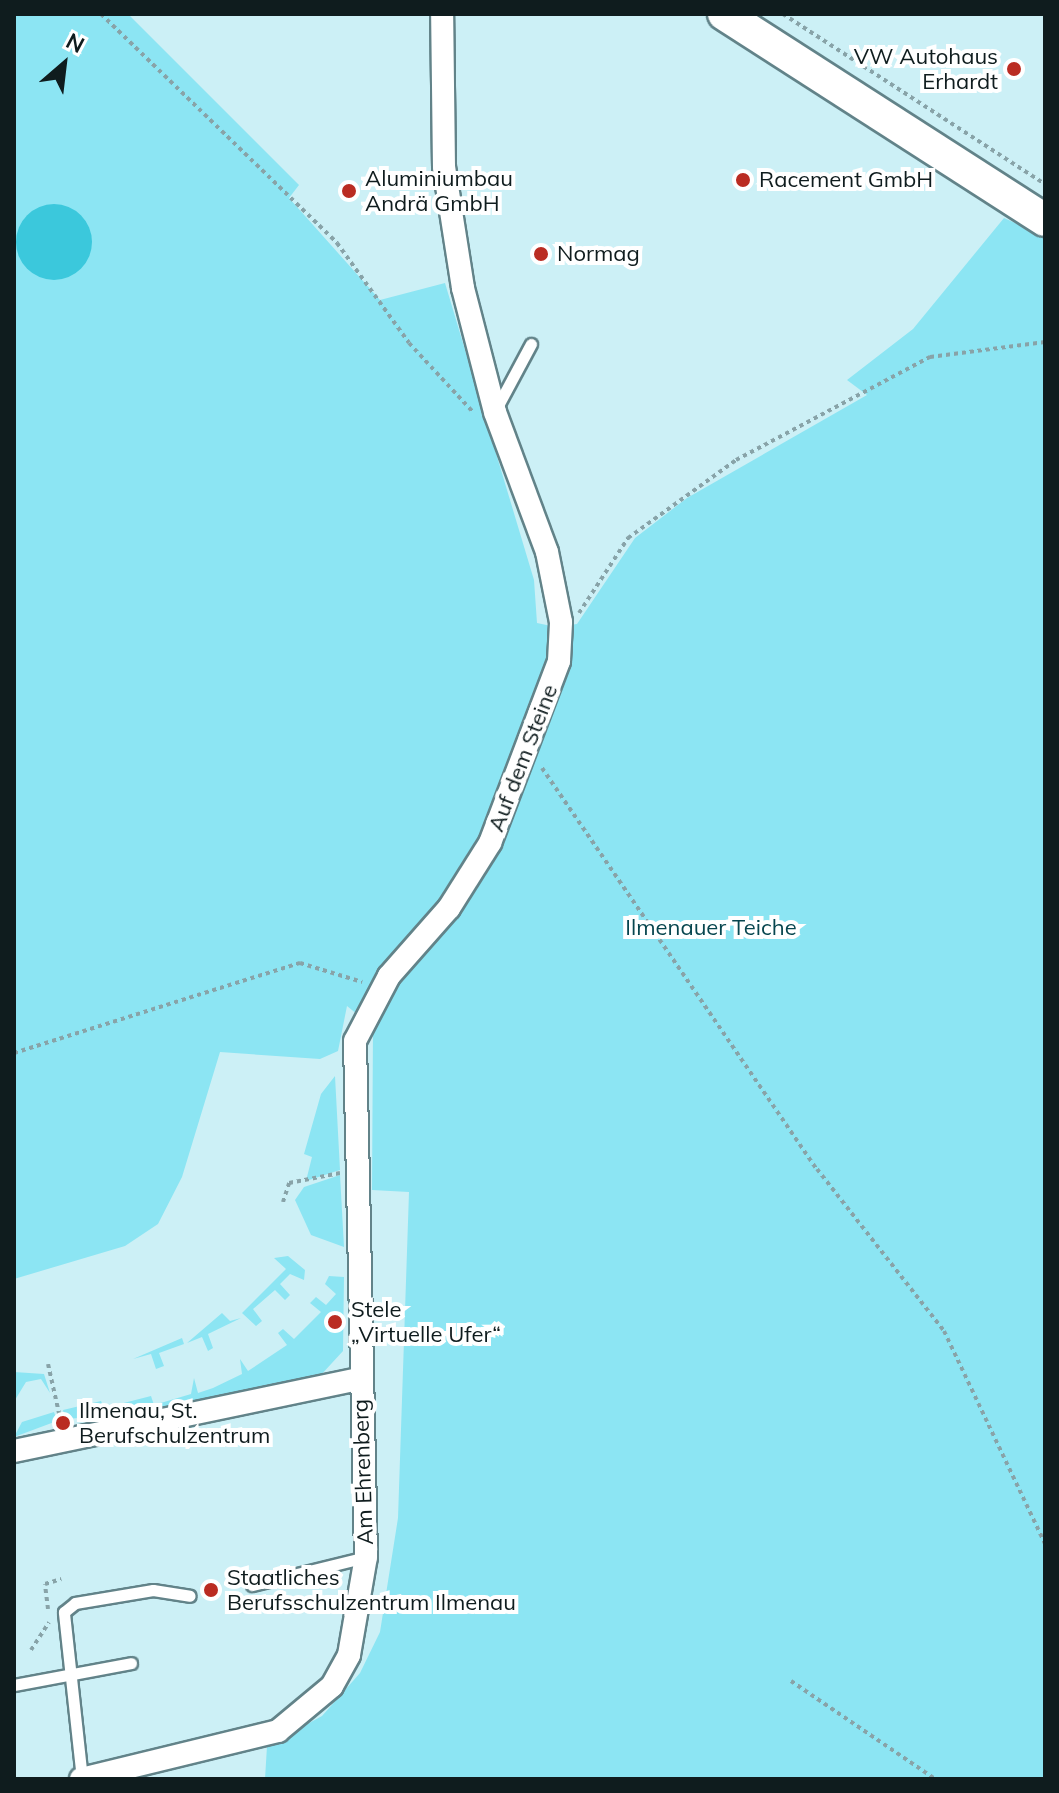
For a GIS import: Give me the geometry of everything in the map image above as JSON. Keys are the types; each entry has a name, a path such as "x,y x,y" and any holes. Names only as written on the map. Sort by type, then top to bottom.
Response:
{"main road":[{"path":"724,14 1045,220"}],"street":[{"name":"Auf dem Steine","path":"359,1379 355,1041 389,976 470,877 528,757 559,661 561,622 547,552 491,415 452,225 442,14"},
{"name":"Am Ehrenberg","path":"14,1451 359,1379 366,1557 349,1655 306,1713 238,1744 82,1779"}],"lane":[{"path":"491,415 531,344"},
{"path":"252,1585 366,1557"},
{"path":"82,1779 66,1676 62,1621 75,1603 153,1590 190,1596"},
{"path":"14,1685 131,1663"}],"path":[{"path":"101,14 337,243 409,343 491,415"},
{"path":"783,14 1045,184"},
{"path":"561,622 584,607 628,538 736,460 930,357 1045,342"},
{"path":"528,757 549,774 817,1169 944,1331 1045,1544"},
{"path":"14,1053 300,963 366,984"},
{"path":"283,1202 289,1183 342,1172"},
{"path":"48,1364 60,1419"},
{"path":"31,1650 49,1624 45,1584 61,1579"},
{"path":"791,1681 935,1779"}],"green space":[{"name":"Ilmenauer Teiche","path":"14,14 128,14 299,185 289,198 380,300 445,283 534,580 537,623 556,627 577,624 635,538 687,498 867,395 847,380 913,329 1004,218 1045,236 1045,1779 265,1779 267,1746 322,1716 360,1673 380,1632 398,1518 409,1192 372,1190 373,1027 347,1006 338,1051 320,1059 220,1052 182,1177 158,1224 125,1246 14,1279"},
{"path":"335,1076 340,1170 306,1181 312,1157 304,1154 321,1094"},
{"path":"340,1175 344,1247 311,1235 295,1200 304,1187"},
{"path":"288,1256 305,1270 304,1280 290,1274 280,1284 290,1295 285,1300 275,1290 253,1309 262,1321 256,1326 242,1313 286,1269 274,1258"},
{"path":"329,1276 344,1277 343,1351 320,1376 161,1412 65,1419 63,1410 101,1401 104,1408 151,1396 154,1405 191,1394 194,1378 198,1393 213,1388 242,1374 240,1359 248,1371 287,1345 278,1333 283,1329 294,1339 321,1312 310,1303 316,1297 326,1305 336,1294 325,1284"},
{"path":"222,1313 230,1321 241,1318 208,1334 213,1348 208,1351 202,1337 187,1343"},
{"path":"182,1338 184,1344 159,1353 164,1366 156,1369 151,1354 133,1359"},
{"path":"14,1372 44,1374 50,1393 41,1379 26,1382 15,1400"},
{"path":"54,1412 57,1421 14,1437 22,1422"}],"shaded area":[{"path":"54,204 68,207 81,215 89,228 92,242 89,256 81,269 68,277 54,280 40,277 27,269 19,256 16,242 19,228 27,215 40,207"}],"place":[{"name":"VW Autohaus Erhardt","path":"1014,69"},
{"name":"Racement GmbH","path":"743,180"},
{"name":"Aluminiumbau Andrä GmbH","path":"349,191"},
{"name":"Normag","path":"541,254"},
{"name":"Stele „Virtuelle Ufer“","path":"335,1322"},
{"name":"Ilmenau, St. Berufschulzentrum","path":"63,1423"},
{"name":"Staatliches Berufsschulzentrum Ilmenau","path":"211,1590"}]}
